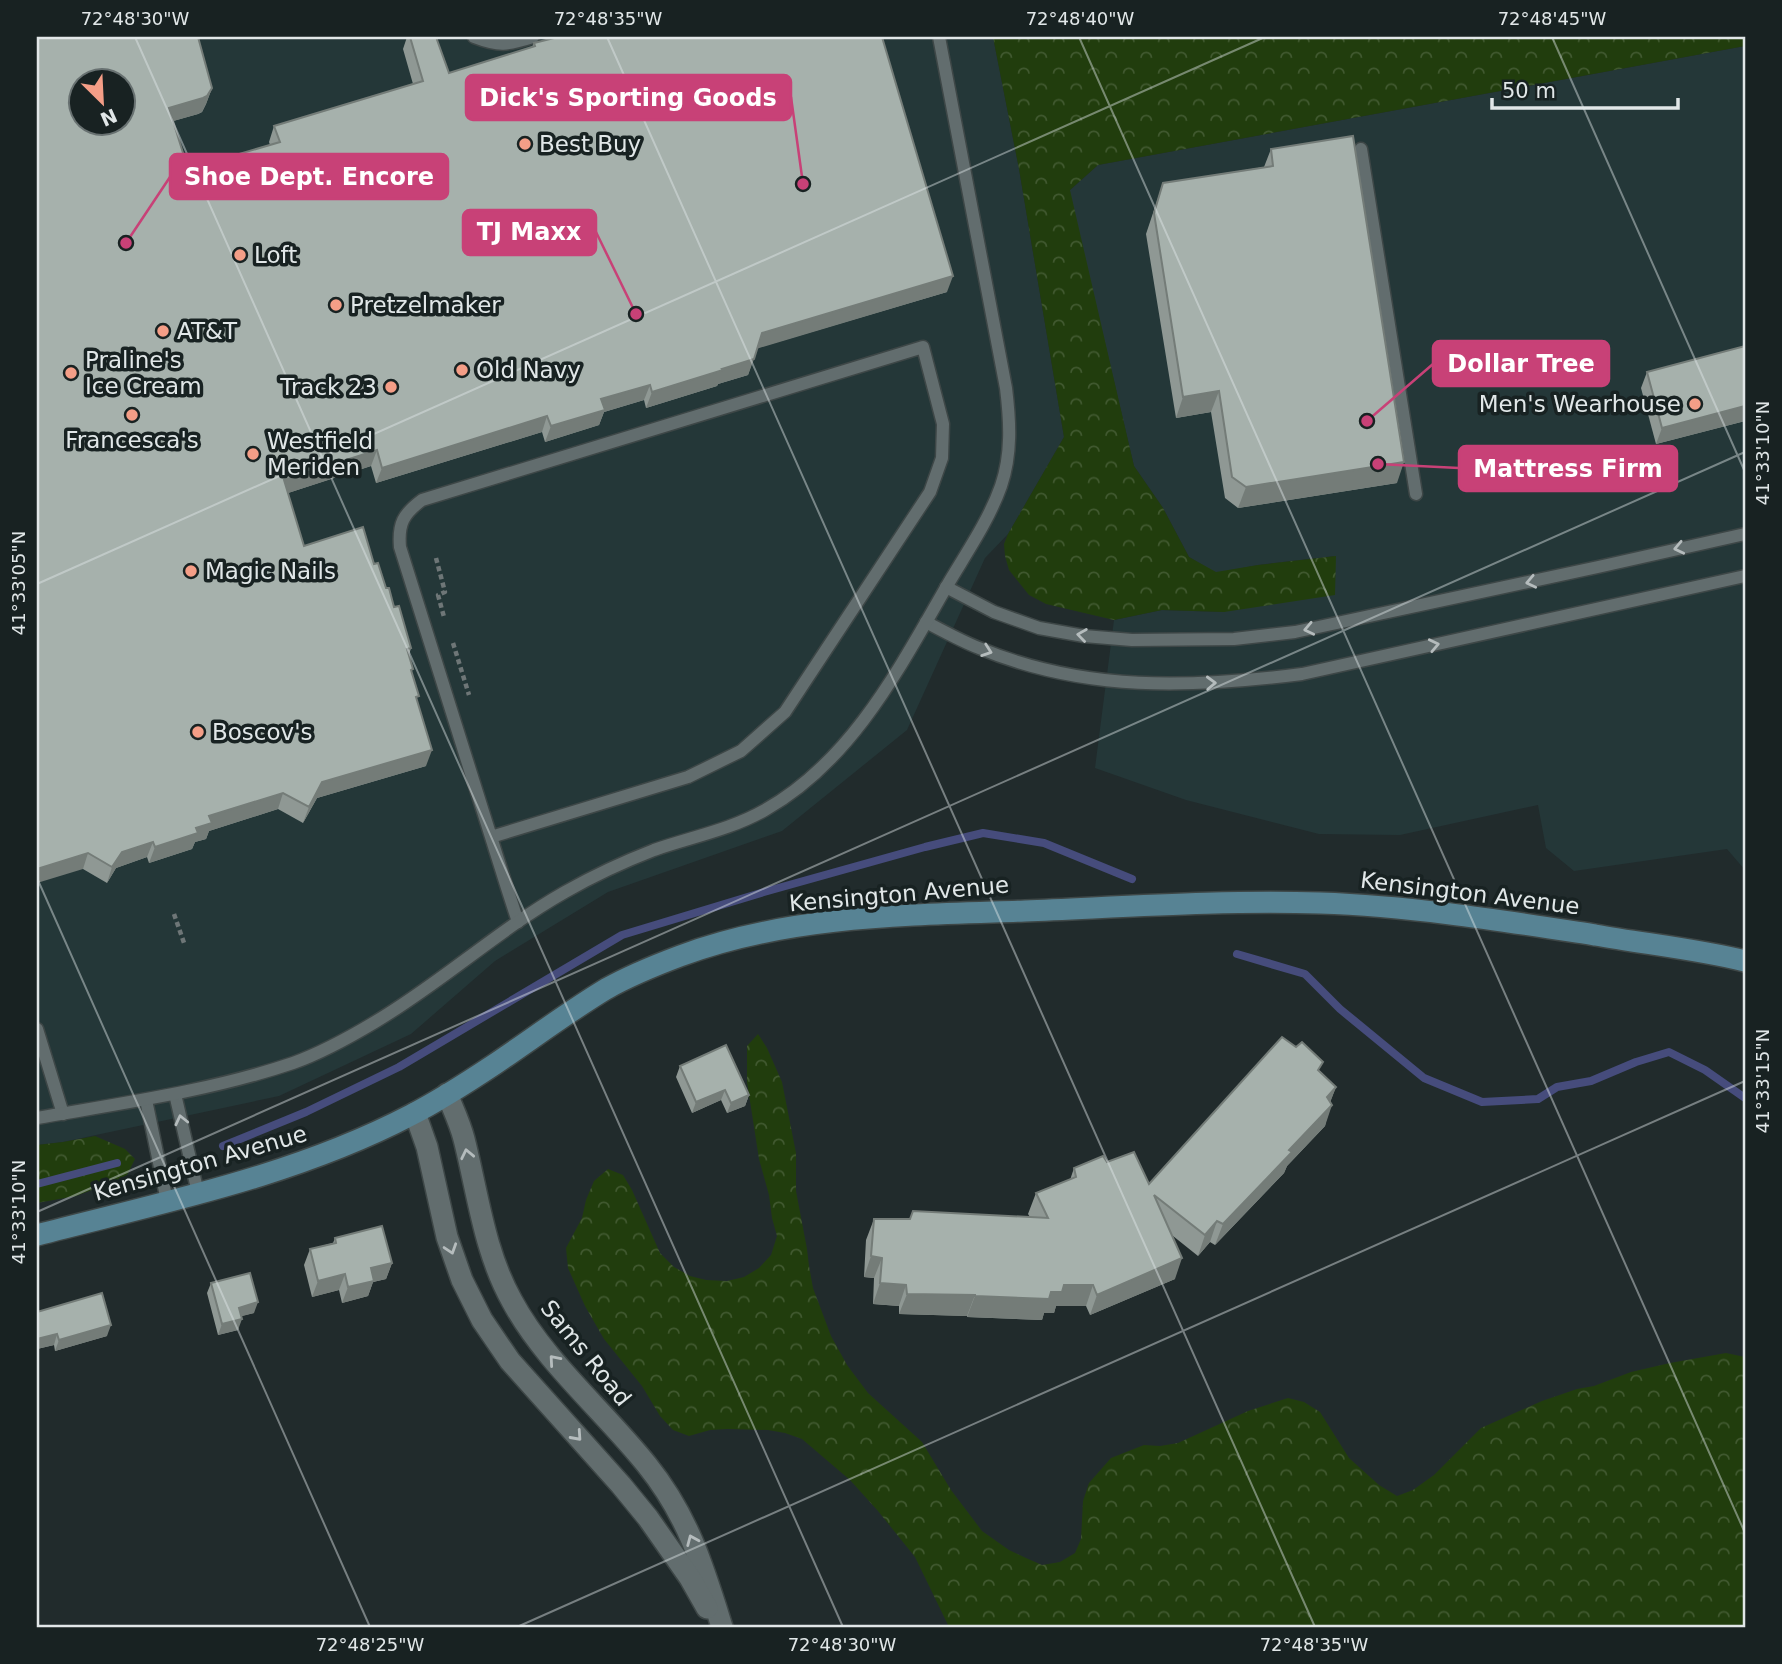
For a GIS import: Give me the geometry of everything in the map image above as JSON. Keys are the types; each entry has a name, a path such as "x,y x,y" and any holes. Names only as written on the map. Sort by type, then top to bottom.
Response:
{"main road":[{"name":"Kensington Avenue","path":"37,1235 272,1173 328,1153 380,1130 447,1094 618,983 680,956 733,939 847,920 1237,902 1321,903 1471,916 1745,961"}],"street":[{"name":"Sams Road","path":"447,1094 464,1138 483,1227 495,1265 512,1302 537,1340 647,1465 672,1500 691,1534 720,1627"},
{"name":"Sams Road","path":"415,1112 427,1147 447,1237 462,1280 482,1320 510,1361 648,1518 720,1627"}],"lane":[{"path":"474,37 496,45 533,37"},
{"path":"37,1118 146,1100 252,1075 296,1062 332,1045 375,1023 562,893 607,869 655,850 721,830 764,810 800,786 859,728 926,622 987,517 1001,485 1008,455 1010,421 1003,375 939,37"},
{"path":"1361,149 1416,494"},
{"path":"491,837 688,777 741,751 785,712 930,492 942,458 943,424 923,347 422,500 402,519 400,547 491,837 518,922"},
{"path":"946,587 994,612 1039,628 1084,636 1132,640 1234,639 1295,632 1745,534"},
{"path":"926,622 978,648 1027,665 1076,677 1129,683 1237,682 1302,674 1745,576"},
{"path":"37,1029 63,1114"},
{"path":"174,1094 198,1193"},
{"path":"146,1100 167,1201"}],"path":[{"path":"436,558 445,592 438,594 444,617"},
{"path":"453,643 469,695"},
{"path":"174,914 184,943"}],"shaded area":[{"path":"37,37 993,37 1019,169 1064,437 1008,534 985,558 907,730 782,831 608,892 495,961 411,1034 279,1096 63,1142 37,1145"},
{"path":"1745,46 1745,870 1727,849 1574,871 1546,848 1538,805 1400,835 1319,834 1186,800 1095,768 1114,620 1162,610 1224,612 1335,556 1216,573 1189,557 1163,508 1134,466 1069,191 1098,165"}],"green space":[{"path":"993,37 1745,37 1745,46 1098,165 1070,190 1134,466 1163,508 1189,557 1216,572 1336,556 1335,595 1224,612 1162,610 1114,620 1046,604 1029,595 1009,570 1005,556 1004,544 1008,534 1064,437 1019,169"},
{"path":"758,1034 782,1082 796,1153 796,1191 813,1288 831,1336 847,1365 868,1393 922,1442 951,1490 982,1531 1009,1550 1042,1565 1060,1562 1075,1553 1081,1539 1083,1501 1089,1483 1111,1458 1144,1445 1178,1443 1248,1411 1288,1398 1304,1402 1320,1412 1349,1458 1379,1485 1397,1496 1413,1490 1434,1475 1481,1428 1542,1401 1631,1372 1726,1353 1745,1357 1745,1627 949,1627 915,1557 850,1480 802,1439 768,1430 710,1430 689,1436 673,1430 604,1339 568,1268 566,1248 582,1218 594,1181 608,1169 623,1175 660,1253 674,1267 690,1276 727,1281 744,1277 759,1268 771,1255 777,1236 759,1159 747,1082 747,1046"},
{"path":"95,1136 125,1149 135,1159 126,1177 76,1196 37,1203 37,1145"}],"building":[{"name":"Westfield Meriden","path":"37,37 198,37 212,88 203,98 169,108 188,169 280,142 274,126 423,81 410,37 436,37 449,73 558,37 882,37 953,276 762,333 754,359 652,392 650,385 601,399 605,410 551,426 547,416 382,468 377,450 284,480 304,546 363,527 374,564 378,563 394,607 399,606 411,648 407,649 419,696 416,697 432,750 322,782 309,807 283,793 209,816 212,823 196,828 198,833 155,847 153,842 122,852 112,867 88,853 37,869"},
{"path":"1353,136 1404,462 1246,487 1232,477 1219,391 1183,397 1154,213 1163,183 1273,166 1271,149"},
{"name":"Men's Wearhouse","path":"1745,346 1745,406 1662,428 1647,372"},
{"path":"1282,1037 1296,1047 1302,1042 1323,1062 1318,1070 1336,1087 1327,1097 1332,1105 1289,1150 1292,1152 1223,1224 1217,1221 1205,1235 1154,1195 1182,1258 1097,1295 1093,1285 1064,1285 1062,1292 1051,1292 1049,1299 907,1294 906,1285 880,1283 882,1258 871,1256 874,1219 910,1219 913,1211 1048,1218 1036,1193 1076,1177 1074,1168 1103,1156 1107,1162 1134,1152 1149,1184"},
{"path":"726,1045 749,1095 731,1103 725,1090 696,1102 680,1066"},
{"path":"382,1226 392,1263 371,1268 374,1281 348,1287 345,1274 318,1281 310,1249 336,1243 335,1238"},
{"path":"250,1273 258,1302 239,1308 242,1319 222,1324 211,1283"},
{"path":"102,1293 111,1325 59,1340 57,1334 37,1339 37,1312"}],"waterway":[{"path":"223,1146 306,1112 399,1067 622,935 764,892 983,833 1044,843 1132,879"},
{"path":"1237,954 1305,974 1340,1009 1424,1078 1482,1102 1538,1099 1557,1087 1591,1081 1636,1062 1669,1052 1705,1070 1745,1098"},
{"path":"37,1184 117,1163"}],"place":[{"name":"Best Buy","path":"525,144"},
{"name":"Dick's Sporting Goods","path":"803,184"},
{"name":"Shoe Dept. Encore","path":"126,243"},
{"name":"Loft","path":"240,255"},
{"name":"Pretzelmaker","path":"336,305"},
{"name":"TJ Maxx","path":"636,314"},
{"name":"AT&T","path":"163,331"},
{"name":"Old Navy","path":"462,370"},
{"name":"Praline's Ice Cream","path":"71,373"},
{"name":"Track 23","path":"391,387"},
{"name":"Men's Wearhouse","path":"1695,404"},
{"name":"Francesca's","path":"132,415"},
{"name":"Dollar Tree","path":"1367,421"},
{"name":"Westfield Meriden","path":"253,454"},
{"name":"Mattress Firm","path":"1378,464"},
{"name":"Magic Nails","path":"191,571"},
{"name":"Boscov's","path":"198,732"}]}
